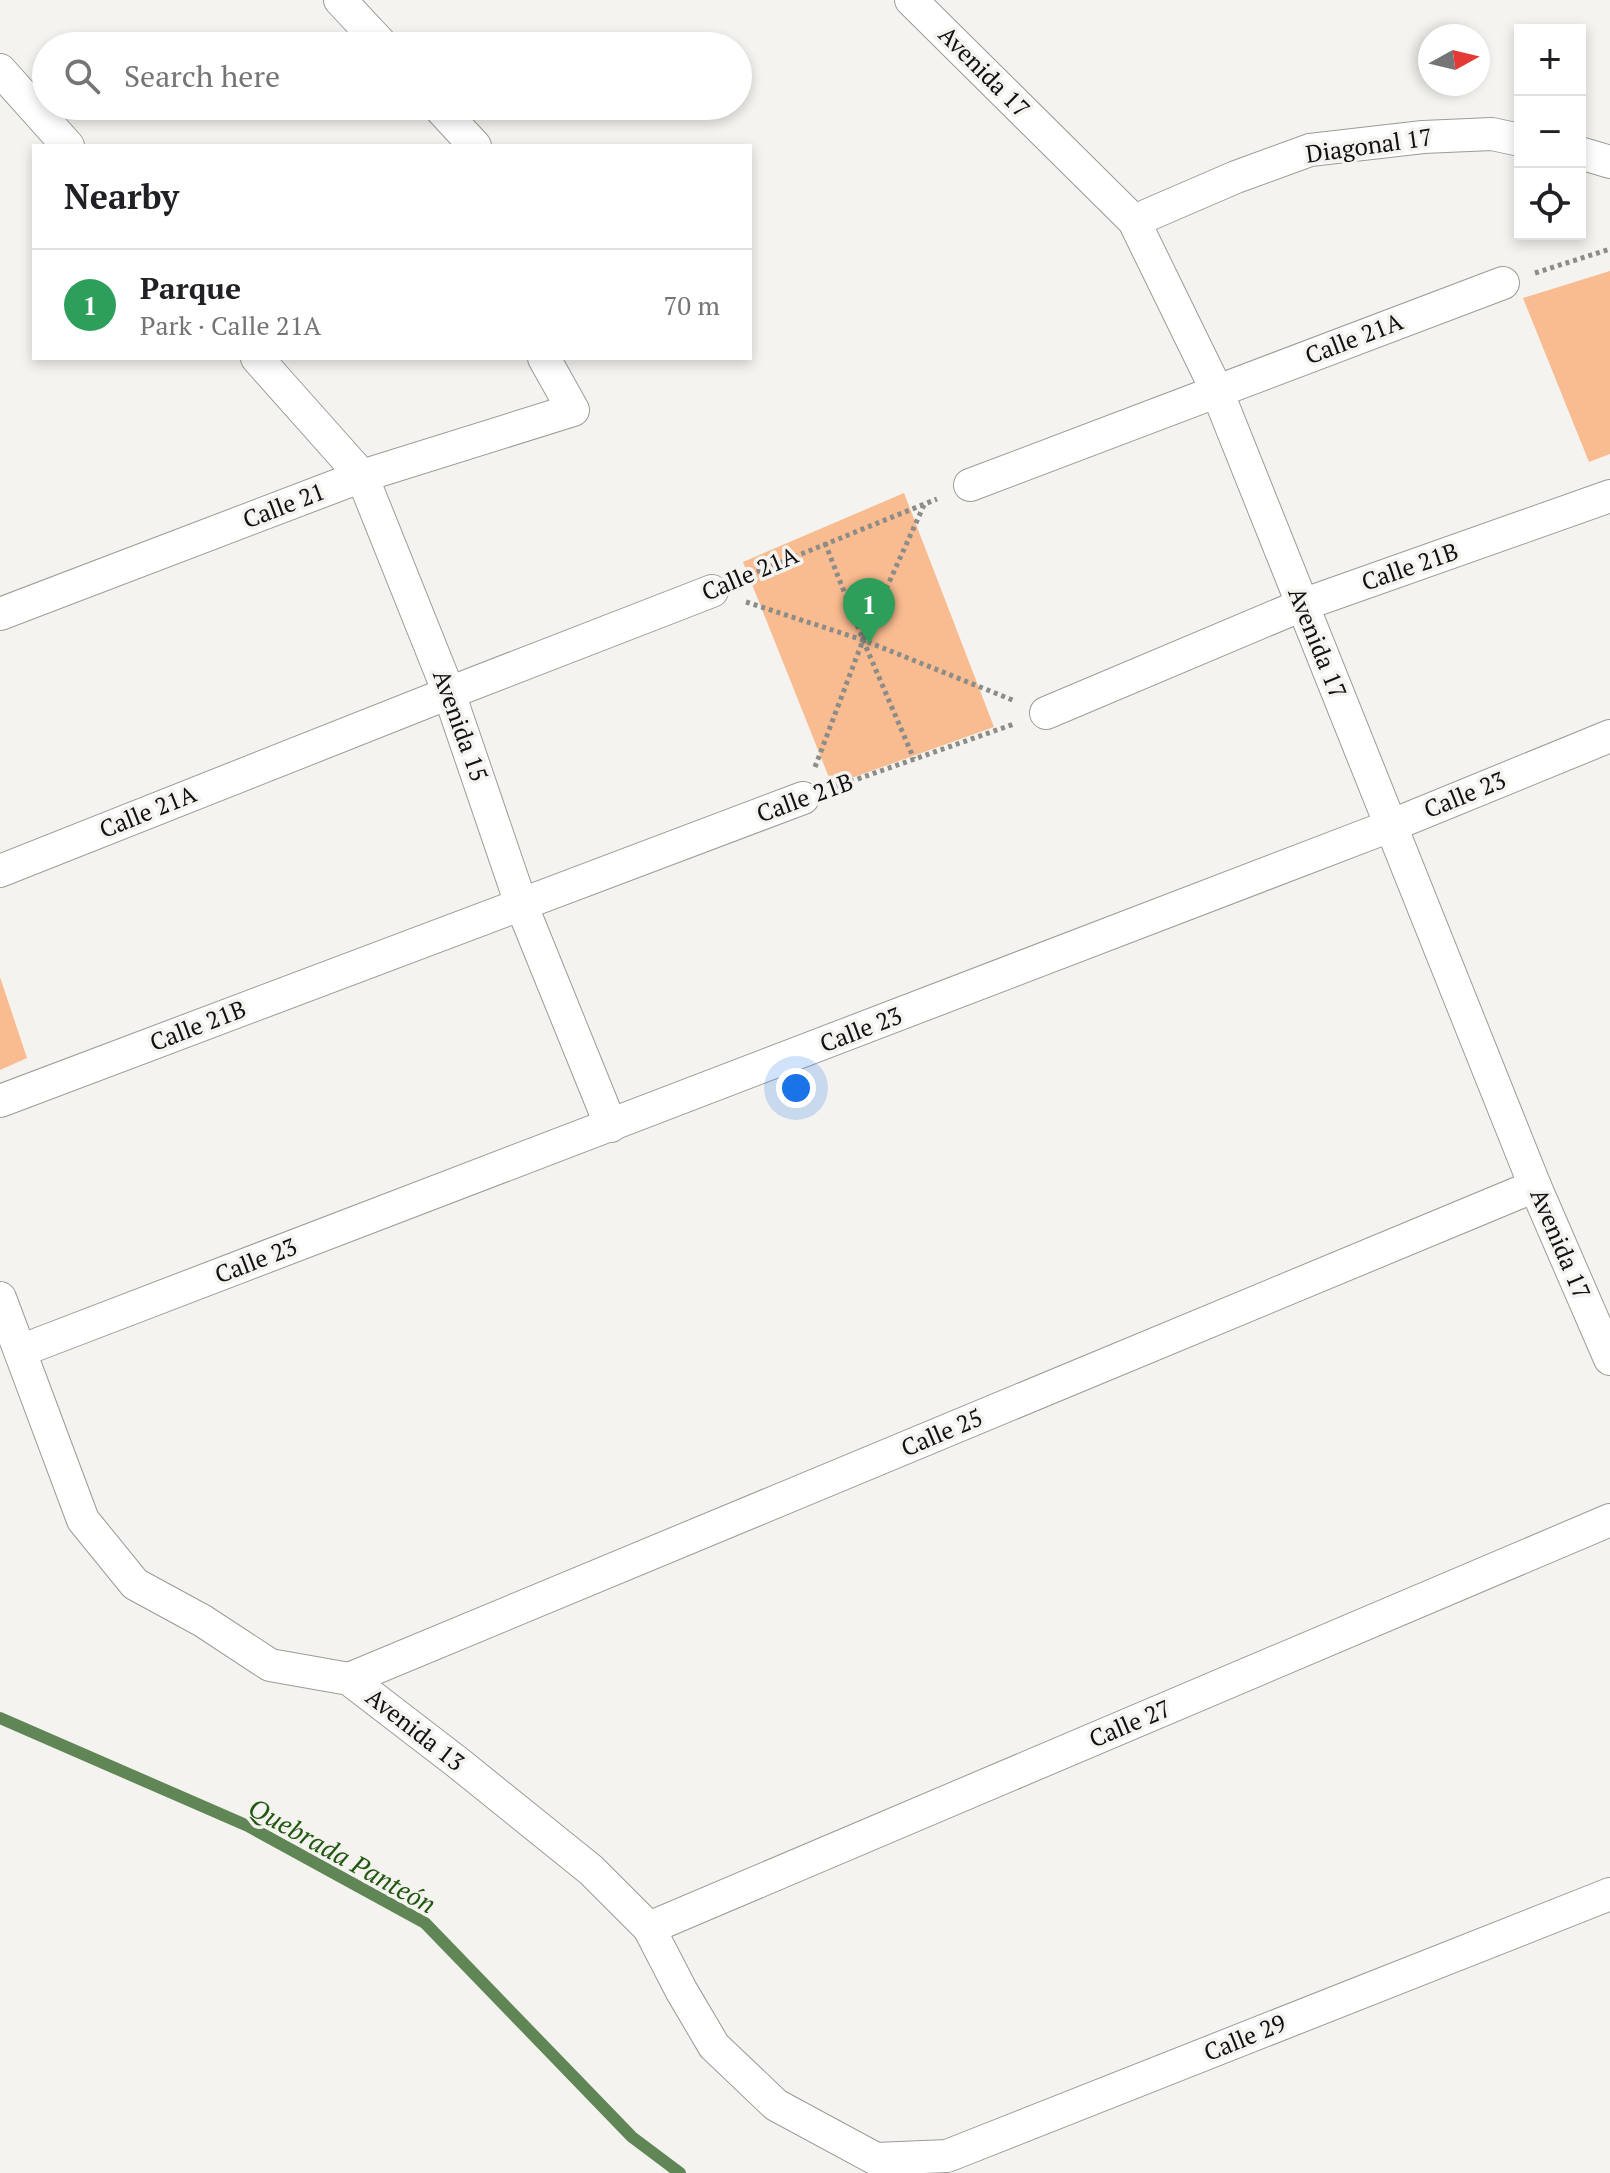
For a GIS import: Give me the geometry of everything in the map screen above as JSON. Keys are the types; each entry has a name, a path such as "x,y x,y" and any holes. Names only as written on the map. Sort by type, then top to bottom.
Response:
{"street":[{"path":"340,0 370,32"},
{"name":"Avenida 17","path":"911,0 1134,221 1217,391 1535,1186 1610,1359"},
{"path":"0,70 32,106"},
{"path":"45,120 66,144"},
{"path":"451,120 473,144"},
{"name":"Diagonal 17","path":"1134,221 1236,177 1310,150 1423,137 1492,134 1514,139"},
{"path":"1586,155 1610,162"},
{"name":"Calle 21A","path":"970,485 1503,283"},
{"name":"Avenida 15","path":"259,360 362,476 449,693 521,904 611,1126"},
{"name":"Calle 21","path":"2,610 362,476 573,410 545,360"},
{"name":"Calle 21B","path":"1046,713 1302,605 1610,496"},
{"name":"Calle 21A","path":"0,871 712,591"},
{"name":"Calle 23","path":"20,1351 1390,826 1610,736"},
{"name":"Calle 21B","path":"0,1101 803,798"},
{"name":"Calle 25","path":"349,1679 1535,1186"},
{"name":"Avenida 13","path":"0,1298 83,1520 135,1584 203,1621 270,1665 349,1679 457,1762 591,1870 649,1928 714,2046 776,2105 876,2159"},
{"name":"Calle 27","path":"649,1928 1610,1520"},
{"name":"Calle 29","path":"876,2159 947,2156 1610,1894"}],"path":[{"path":"1503,283 1610,249"},
{"name":"Calle 21A","path":"712,591 970,485"},
{"path":"803,798 863,640 924,505"},
{"path":"825,543 914,759"},
{"path":"712,591 863,640 1046,713"},
{"name":"Calle 21B","path":"803,798 1046,713"}],"shaded area":[{"path":"1610,271 1610,454 1589,462 1523,298"},
{"path":"904,493 994,727 832,785 743,562"},
{"path":"0,977 27,1058 0,1070"}],"waterway":[{"name":"Quebrada Panteón","path":"0,1718 248,1826 425,1923 632,2137 680,2173"}],"place":[{"name":"Parque","path":"869,644"}]}
